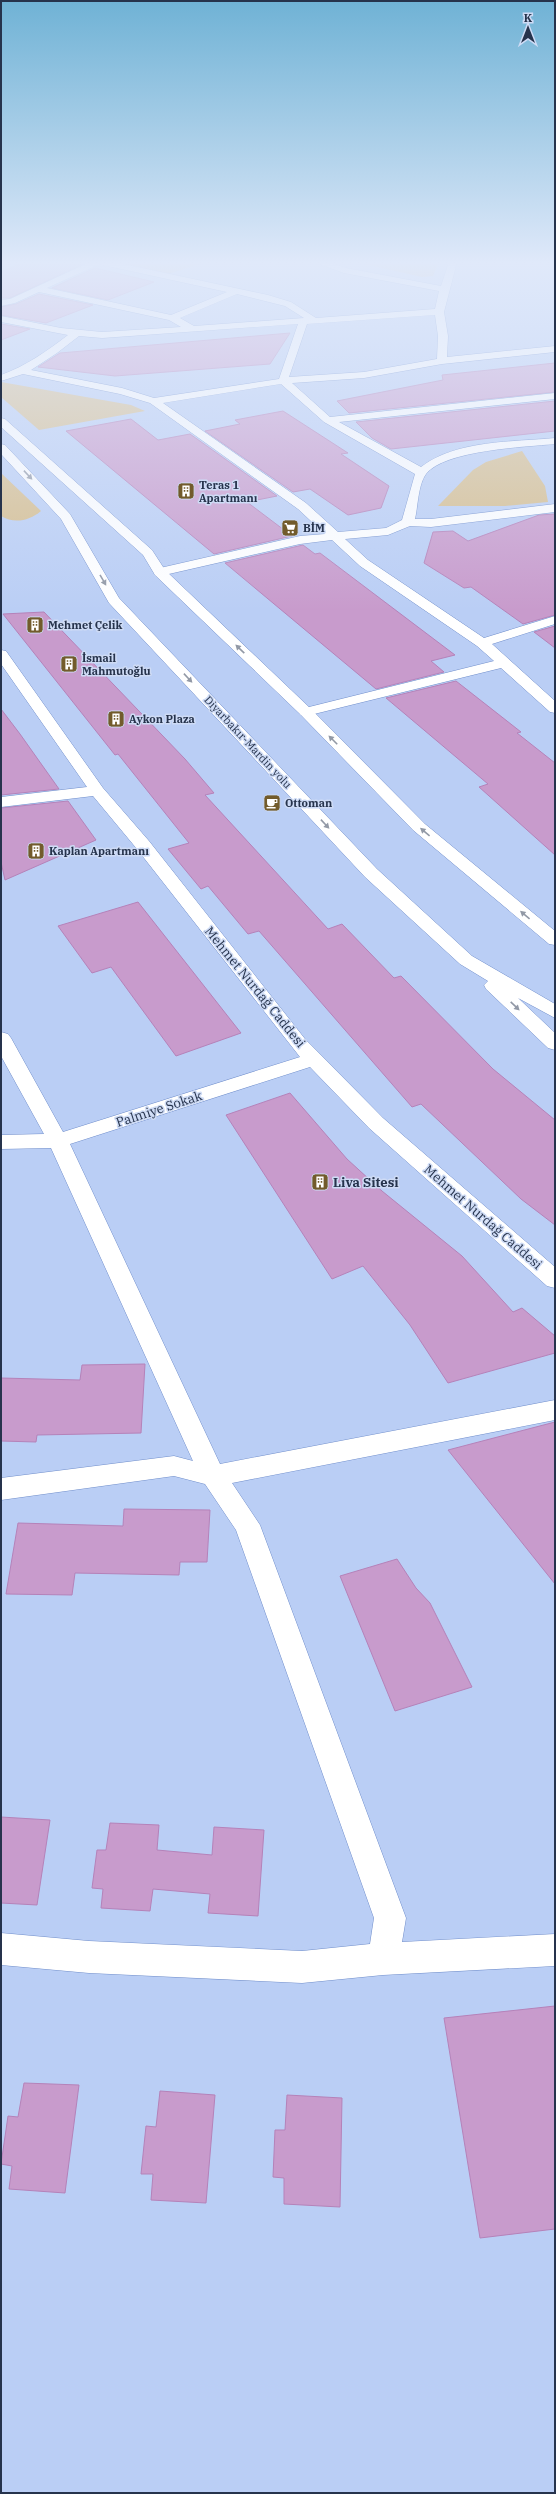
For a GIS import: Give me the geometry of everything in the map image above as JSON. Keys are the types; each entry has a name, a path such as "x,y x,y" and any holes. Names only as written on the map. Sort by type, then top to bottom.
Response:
{"main road":[{"path":"59,378 122,391 154,401 302,506 364,563 482,644 555,709"},
{"path":"154,401 283,381 318,378"},
{"path":"283,381 328,420 421,472"},
{"path":"328,420 555,396"},
{"path":"1,421 148,554 160,572 306,712 419,827 555,940"},
{"path":"408,522 421,472 437,460 453,454 555,441"},
{"name":"Diyarbakır-Mardin yolu","path":"1,447 66,517 114,600 371,873 466,960 555,1012"},
{"path":"160,572 300,540 338,538 388,530 408,522 431,522 555,508"},
{"path":"482,644 555,620"},
{"name":"Mehmet Nurdağ Caddesi","path":"1,654 97,791 143,845 287,1030 376,1123 555,1280"},
{"path":"306,712 503,663"},
{"path":"1,802 97,791"},
{"path":"466,960 555,1044"},
{"path":"1,1038 58,1141 213,1476 247,1525 390,1918 383,1959"},
{"name":"Palmiye Sokak","path":"1,1142 58,1141 314,1059"},
{"path":"1,1489 174,1466 213,1476 286,1466 504,1419 555,1410"},
{"path":"1,1949 88,1957 302,1967 383,1959 555,1950"}],"shaded area":[{"path":"1,382 131,405 145,411 39,430 1,397"},
{"path":"522,451 545,486 548,502 505,506 438,506 473,470 486,462"},
{"path":"1,473 41,511 32,517 16,521 1,516"}],"building":[{"path":"443,378 555,378 555,392 349,413 337,401 443,380"},
{"path":"555,401 555,431 391,449 372,438 356,422"},
{"path":"283,411 348,453 341,454 389,486 381,508 348,515 310,489 293,492 205,431 240,424 235,420"},
{"path":"131,419 158,440 190,434 277,496 247,502 292,536 214,554 66,431"},
{"path":"555,514 555,615 523,624 471,587 464,588 424,563 433,532 453,531 468,541 539,515"},
{"path":"303,545 315,554 320,553 455,655 431,661 444,672 376,689 225,563"},
{"path":"44,612 185,759 214,793 205,795 328,929 342,924 394,978 401,976 493,1069 555,1120 555,1225 521,1199 421,1104 412,1107 259,931 248,934 208,886 201,889 168,849 189,843 118,754 115,755 3,614"},
{"path":"555,626 555,648 534,632"},
{"path":"456,681 521,732 517,733 555,763 555,855 479,787 488,784 386,698"},
{"path":"1,709 20,734 59,789 1,795"},
{"name":"Kaplan Apartmanı","path":"68,801 96,840 5,880 1,862 1,808"},
{"path":"138,902 241,1033 176,1056 111,967 92,973 58,926"},
{"path":"290,1093 347,1159 382,1191 462,1256 513,1312 522,1308 555,1336 555,1353 448,1383 410,1325 363,1266 332,1279 226,1115"},
{"path":"145,1364 141,1433 37,1435 36,1442 1,1441 1,1378 80,1380 82,1365"},
{"path":"555,1422 555,1584 448,1450"},
{"path":"124,1509 210,1510 207,1562 180,1562 179,1575 75,1573 72,1595 6,1594 18,1523 123,1526"},
{"path":"397,1559 416,1588 430,1603 472,1687 395,1711 340,1576"},
{"path":"1,1817 50,1820 37,1905 1,1903"},
{"path":"110,1823 159,1825 157,1850 212,1855 214,1827 264,1830 258,1916 208,1913 210,1894 153,1889 150,1911 101,1908 103,1889 92,1888 97,1850 106,1850"},
{"path":"555,2006 555,2229 480,2238 444,2018"},
{"path":"24,2083 79,2085 65,2193 9,2189 12,2166 1,2164 8,2116 18,2117"},
{"path":"160,2091 215,2095 206,2203 151,2200 153,2174 141,2174 146,2126 156,2127"},
{"path":"287,2095 342,2098 340,2207 284,2204 284,2178 273,2177 275,2130 285,2130"}],"place":[{"name":"Teras 1 Apartmanı","path":"186,491"},
{"name":"BİM","path":"290,528"},
{"name":"Mehmet Çelik","path":"35,625"},
{"name":"İsmail Mahmutoğlu","path":"69,664"},
{"name":"Aykon Plaza","path":"116,719"},
{"name":"Ottoman","path":"272,803"},
{"name":"Kaplan Apartmanı","path":"36,851"},
{"name":"Liva Sitesi","path":"320,1182"}]}
